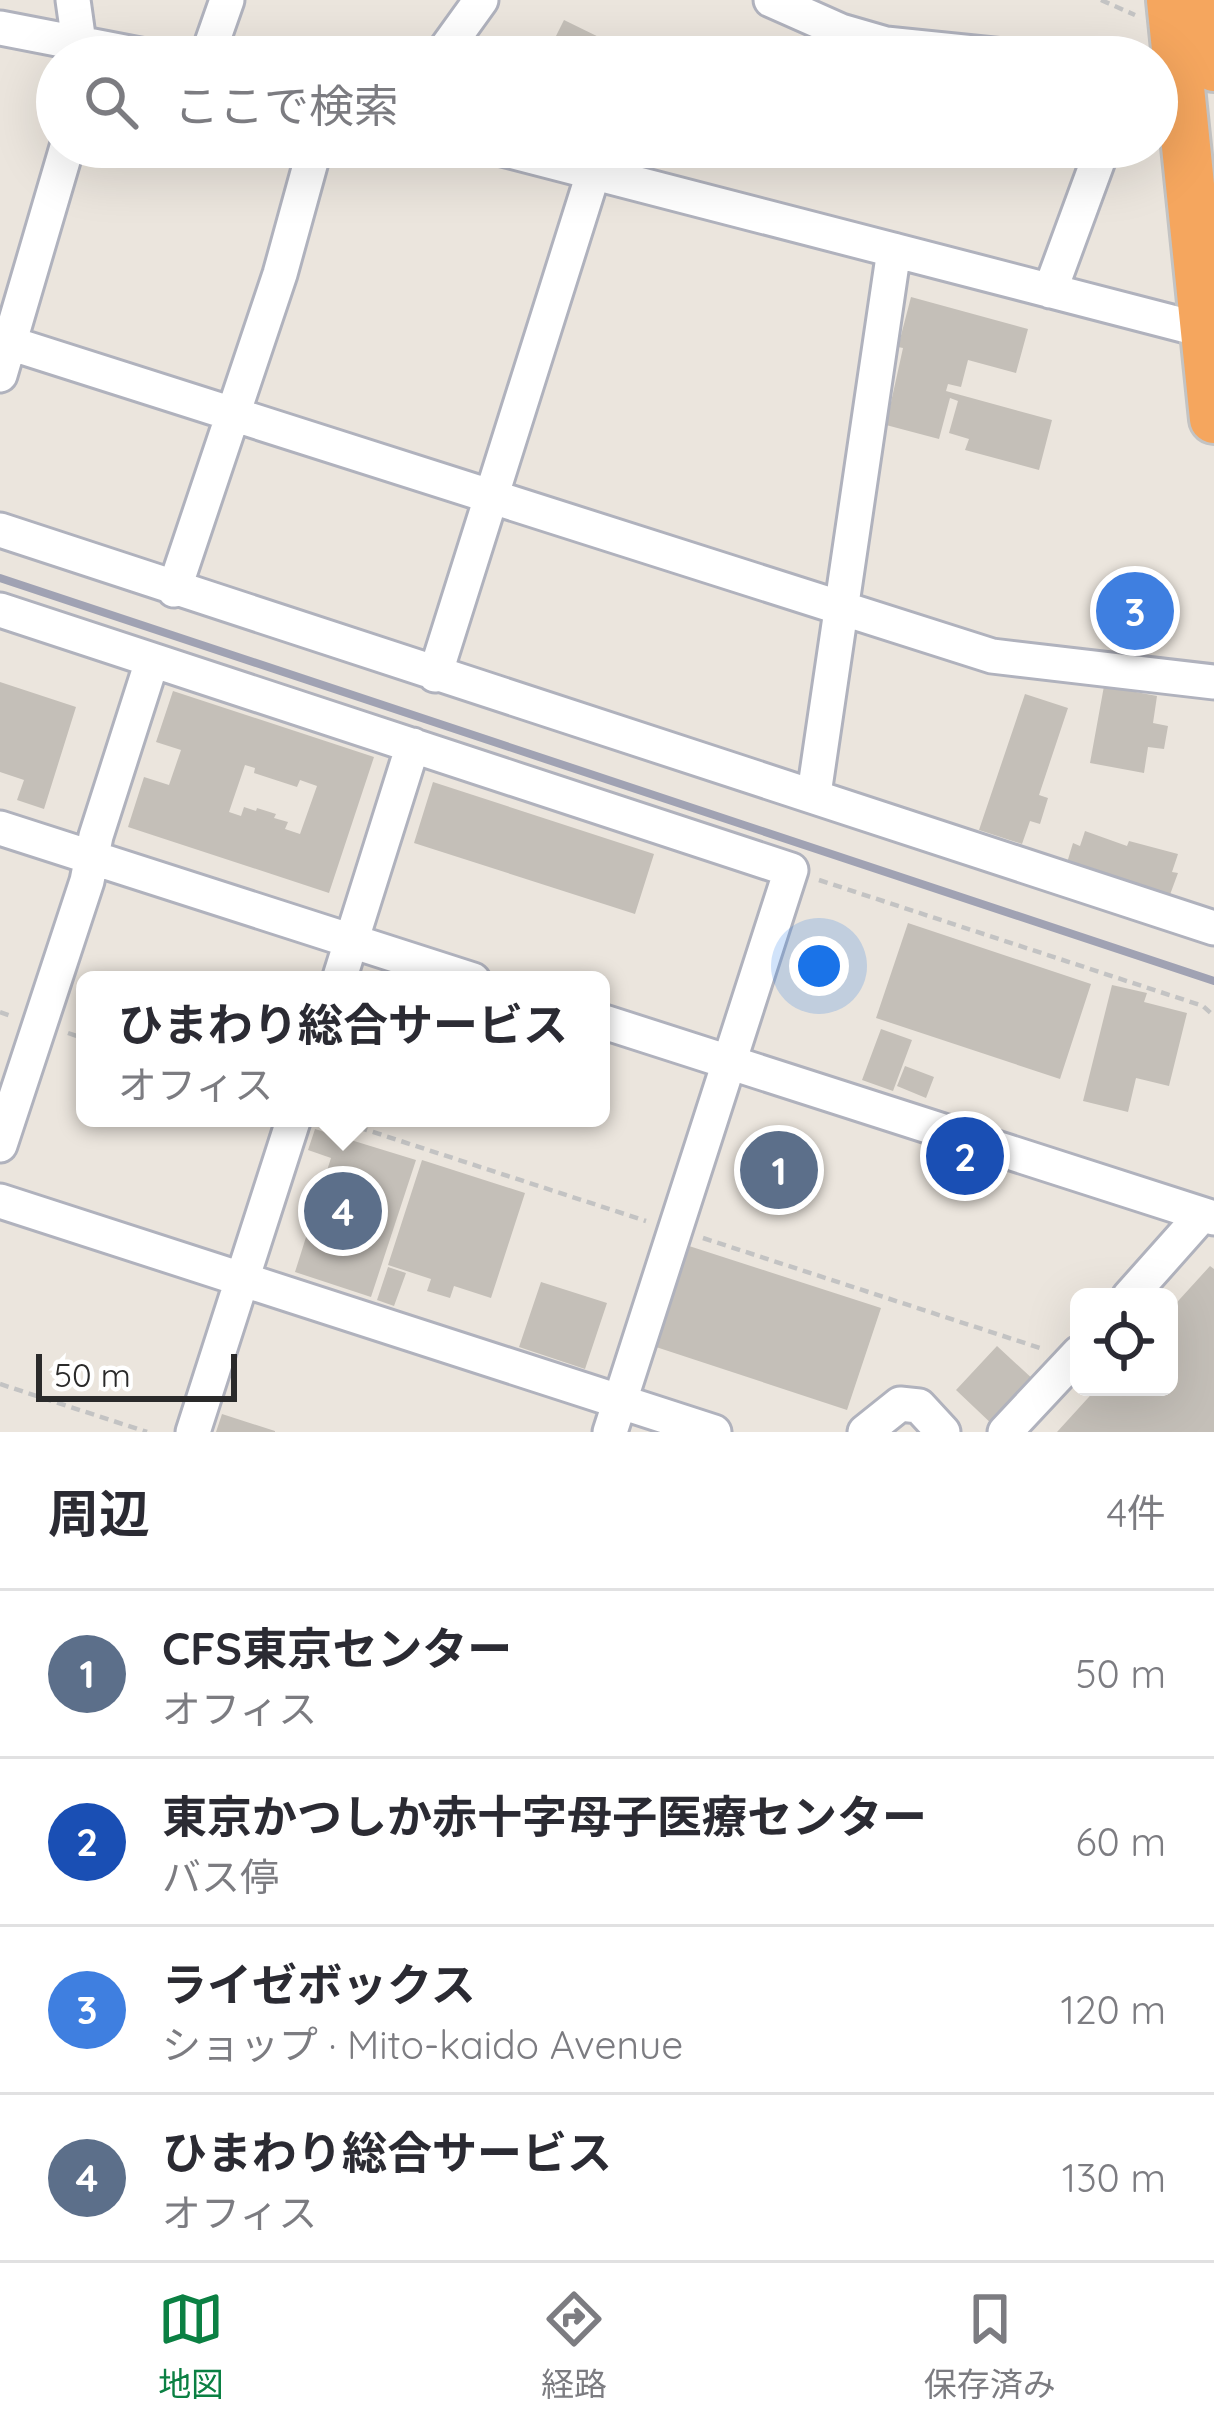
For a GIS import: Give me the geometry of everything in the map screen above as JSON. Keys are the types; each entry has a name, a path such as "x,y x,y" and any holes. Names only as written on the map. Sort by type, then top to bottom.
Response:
{"highway":[{"path":"1206,0 1214,67"},
{"path":"1178,150 1210,332 1214,419"}],"street":[{"path":"73,0 78,36"},
{"path":"214,36 227,0"},
{"path":"455,36 481,0"},
{"path":"771,0 858,36"},
{"path":"0,28 36,37"},
{"path":"60,168 3,353 233,414 992,656 1214,682"},
{"path":"174,590 280,274 309,168"},
{"path":"571,168 1210,332"},
{"path":"1050,291 1094,168"},
{"path":"435,675 593,174"},
{"path":"814,794 894,250"},
{"path":"0,530 1214,928"},
{"path":"0,610 791,870 615,1416"},
{"path":"0,1145 152,661"},
{"path":"342,971 413,745"},
{"path":"0,828 445,971"},
{"path":"610,1025 1208,1217 1138,1288"},
{"path":"193,1432 291,1127"},
{"path":"0,1201 242,1279 615,1416 714,1432"},
{"path":"1005,1432 1070,1363"},
{"path":"866,1432 900,1405 919,1406 943,1432"}],"path":[{"path":"1101,0 1161,11"},
{"path":"791,870 1203,1006 1214,1016"},
{"path":"0,1384 147,1432"}],"building":[{"path":"564,20 597,36 556,36"},
{"path":"911,297 1028,329 1016,373 968,360 961,387 948,384 946,391 1052,420 1039,470 965,450 969,439 949,433 958,401 950,398 939,439 886,425"},
{"path":"0,682 76,707 44,809 17,800 24,780 0,772"},
{"path":"1104,686 1157,696 1153,723 1168,726 1164,749 1148,747 1144,773 1090,763"},
{"path":"173,691 374,757 329,893 128,827 144,777 169,785 181,750 156,742","holes":["245,765 255,768 254,773 297,787 300,780 317,786 300,834 285,829 288,822 274,818 276,814 257,808 244,807 241,816 229,812"]},
{"path":"1025,694 1068,708 1039,795 1048,798 1040,824 1030,821 1022,844 979,830"},
{"path":"433,782 654,854 635,914 414,843"},
{"path":"1085,831 1127,846 1129,841 1178,854 1172,872 1178,873 1168,900 1066,866 1073,843 1080,846"},
{"path":"908,923 1091,984 1060,1079 876,1018"},
{"path":"1112,985 1147,993 1144,1002 1187,1013 1169,1086 1136,1078 1128,1112 1083,1101"},
{"path":"881,1029 912,1040 893,1091 862,1080"},
{"path":"905,1066 934,1077 926,1098 897,1086"},
{"path":"315,1129 416,1160 371,1297 295,1272 331,1158 308,1150"},
{"path":"422,1160 525,1193 491,1298 454,1286 450,1298 427,1291 431,1279 388,1265"},
{"path":"689,1246 881,1308 847,1410 656,1347"},
{"path":"1210,1266 1214,1269 1214,1432 1057,1432 1090,1396 1178,1396 1178,1301"},
{"path":"388,1267 406,1273 394,1306 377,1300"},
{"path":"541,1282 607,1303 585,1369 519,1347"},
{"path":"997,1346 1036,1382 995,1427 956,1390"},
{"path":"222,1414 275,1431 275,1432 216,1432"}],"railway":[{"path":"0,578 1214,981"}],"place":[{"name":"ライゼボックス","path":"1135,611"},
{"name":"東京かつしか赤十字母子医療センター","path":"965,1156"},
{"name":"CFS東京センター","path":"779,1170"},
{"name":"ひまわり総合サービス","path":"343,1211"}]}
